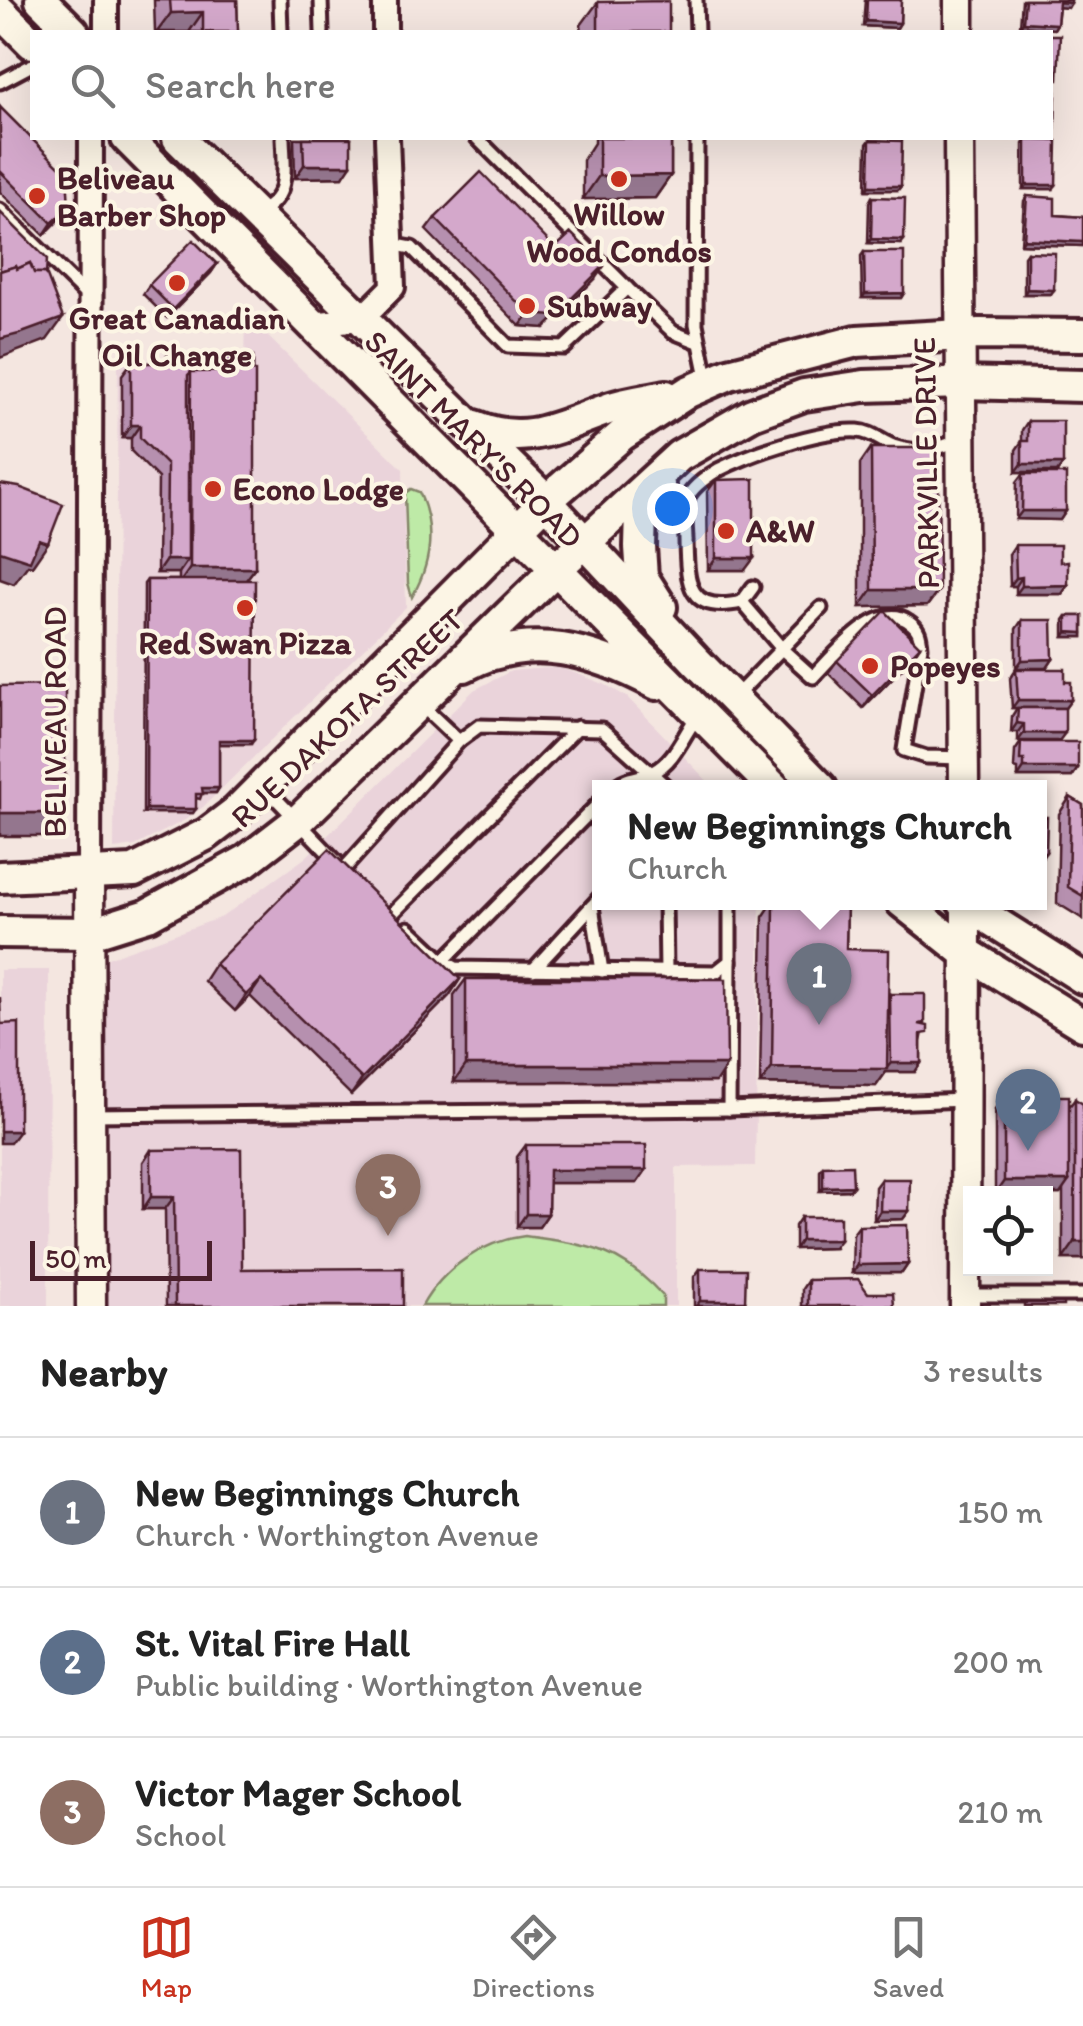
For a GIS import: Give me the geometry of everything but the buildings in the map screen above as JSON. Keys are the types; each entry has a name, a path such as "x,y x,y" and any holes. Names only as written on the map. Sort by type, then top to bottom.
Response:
{"main road":[{"path":"40,0 71,30"},
{"path":"0,11 30,41"},
{"name":"SAINT MARY'S ROAD","path":"129,140 766,780"},
{"name":"SAINT MARY'S ROAD","path":"180,140 546,501 813,780"},
{"path":"466,422 498,435 522,437 615,407 857,341 1083,335"},
{"path":"695,660 642,578 641,512 679,456 752,414 804,394 864,386 1083,386"},
{"name":"RUE DAKOTA STREET","path":"0,877 134,871 176,852 222,823 546,501 622,435 698,387"},
{"name":"RUE DAKOTA STREET","path":"0,932 91,932 148,915 246,861 299,820 556,569 679,456"},
{"path":"444,677 478,658 504,650 556,646 622,665 691,706"},
{"path":"912,910 966,952 1083,1024"},
{"path":"976,910 1071,970 1039,997"}],"street":[{"path":"106,0 106,30"},
{"path":"384,0 384,30"},
{"path":"959,30 960,0"},
{"name":"BELIVEAU ROAD","path":"91,140 91,1306"},
{"path":"310,324 361,319 393,287 388,140"},
{"name":"PARKVILLE DRIVE","path":"959,140 964,780"},
{"path":"965,910 965,1300"}],"lane":[{"path":"280,0 281,30"},
{"path":"321,0 322,30"},
{"path":"696,0 696,30"},
{"path":"0,82 30,67"},
{"path":"254,213 280,198 284,186 283,140"},
{"path":"479,140 673,332 698,342"},
{"path":"697,140 698,387"},
{"path":"0,210 91,300"},
{"path":"391,244 412,248 508,346 564,348 628,288"},
{"path":"753,586 742,602 726,606 708,604 696,596 687,582 685,508 689,494 714,472 819,436 853,431 870,432 892,446 921,451 944,447 963,437"},
{"path":"742,602 783,650 813,677 863,628 882,616 899,616 912,622 920,633 921,648 904,750 926,757 964,758"},
{"path":"733,699 821,608"},
{"path":"418,703 459,741"},
{"path":"625,780 653,772 678,748 691,706"},
{"path":"344,869 459,741 480,726 602,729 660,780"},
{"path":"392,914 578,727"},
{"path":"263,784 356,880"},
{"path":"444,961 592,810"},
{"path":"380,903 456,968 716,972 730,961"},
{"path":"533,970 592,905"},
{"path":"596,910 602,971"},
{"path":"665,910 666,972"},
{"path":"729,1109 730,910"},
{"path":"90,1115 729,1109 965,1100"},
{"path":"965,1300 1083,1295"}],"shaded area":[{"path":"246,315 403,469 406,607 203,807 135,846 114,849 118,363 245,363"},
{"path":"559,667 604,684 627,697 706,780 592,780 592,910 760,910 755,1166 676,1167 676,1306 101,1306 100,1124 105,959 222,917 305,858 474,690 511,671"},
{"path":"0,970 49,970 48,1306 0,1306"}],"green space":[{"path":"411,489 419,492 430,532 424,571 412,597 408,583 405,493"},
{"path":"525,1236 584,1246 616,1258 663,1296 663,1306 422,1306 453,1268 479,1250"}],"place":[{"name":"Willow Wood Condos","path":"619,179"},
{"name":"Beliveau Barber Shop","path":"37,196"},
{"name":"Great Canadian Oil Change","path":"177,283"},
{"name":"Subway","path":"527,306"},
{"name":"Econo Lodge","path":"213,489"},
{"name":"A&W","path":"726,531"},
{"name":"Red Swan Pizza","path":"245,608"},
{"name":"Popeyes","path":"870,666"},
{"name":"New Beginnings Church","path":"819,1025"},
{"name":"St. Vital Fire Hall","path":"1028,1151"},
{"name":"Victor Mager School","path":"388,1236"}]}
